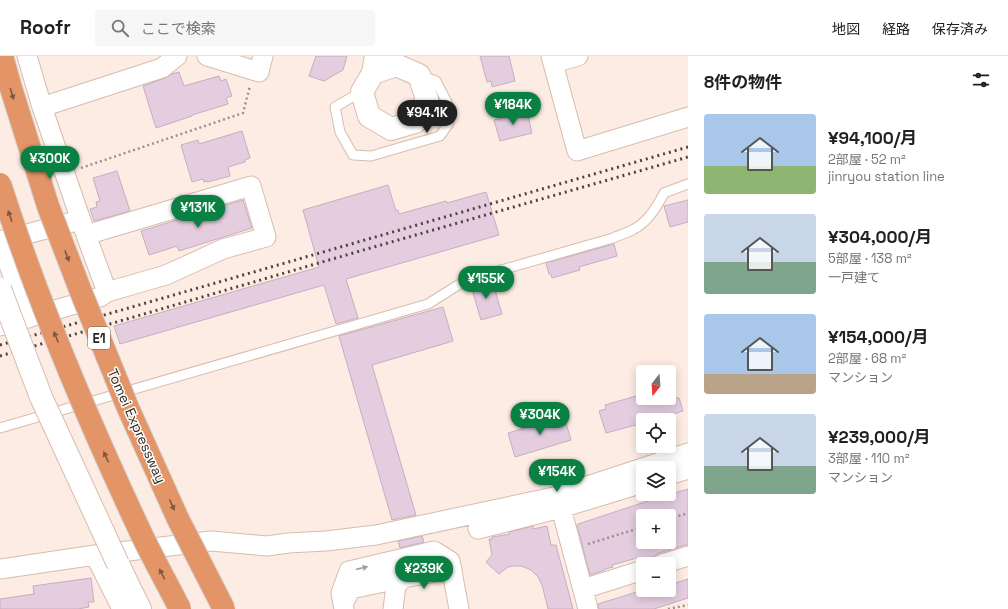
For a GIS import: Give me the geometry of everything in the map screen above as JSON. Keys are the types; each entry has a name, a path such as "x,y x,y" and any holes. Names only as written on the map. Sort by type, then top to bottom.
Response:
{"highway":[{"name":"Tomei Expressway","path":"2,56 48,206 98,336 178,520 224,609"},
{"path":"0,184 42,303 90,422 140,532 180,609"}],"street":[{"path":"27,56 64,173 107,292"},
{"path":"42,107 162,68 177,56"},
{"path":"207,56 259,64"},
{"path":"578,56 552,60 577,151 688,117"},
{"path":"375,64 396,64 419,75 427,99 415,122 391,129 369,116 362,92 375,64"},
{"path":"0,326 28,318 100,297 107,292 166,275 223,249 266,237 251,186 83,227 0,241 28,318"},
{"path":"0,289 40,397 140,609"},
{"path":"0,569 211,541 267,546 376,535 554,497 688,453"},
{"path":"676,473 688,469"},
{"path":"478,529 561,508 636,485"},
{"path":"561,508 588,609"},
{"path":"343,607 341,593 349,571 434,551 450,561 459,609"},
{"path":"95,556 122,609"},
{"path":"676,560 688,556"},
{"path":"343,607 351,589 452,570"},
{"path":"583,589 636,572"},
{"path":"393,609 396,586 403,578"}],"lane":[{"path":"362,92 335,107 340,132 353,155 371,156 440,136 449,123 446,102 436,81 419,75"},
{"path":"0,428 428,304 458,284 477,277 613,238 635,229 649,217 658,206 664,193 688,184"}],"path":[{"path":"64,173 243,113 259,64"},
{"path":"676,517 688,513"},
{"path":"572,549 636,529"},
{"path":"668,609 688,606"}],"building":[{"path":"316,56 347,56 343,70 324,81 309,76"},
{"path":"480,56 509,56 515,81 492,87 491,81 487,82"},
{"path":"179,72 184,86 219,76 221,81 226,79 232,96 226,98 228,104 156,128 143,86"},
{"path":"527,112 532,133 500,141 494,120"},
{"path":"242,131 250,158 245,160 245,162 228,167 230,176 207,182 204,182 203,179 192,182 181,145 198,140 199,144"},
{"path":"117,171 130,211 94,221 90,209 97,207 96,202 100,201 93,178"},
{"path":"388,185 396,211 398,210 399,214 486,192 499,235 346,279 358,318 336,324 324,285 120,344 114,326 319,267 303,210"},
{"path":"243,200 252,228 179,251 177,246 149,255 141,231"},
{"path":"688,200 688,222 670,227 664,206"},
{"path":"614,244 617,256 579,267 580,270 552,278 551,274 549,274 546,263"},
{"path":"492,280 502,314 481,320 471,286"},
{"path":"443,307 453,341 372,365 416,515 392,520 339,336"},
{"path":"636,396 636,405 676,405 676,398 679,398 683,411 676,413 636,413 636,425 606,433 599,411 606,409 605,405"},
{"path":"564,416 571,440 515,457 508,433"},
{"path":"688,489 688,545 676,548 676,509 636,509 636,549 672,549 651,557 636,557 636,558 612,565 613,567 590,575 577,525 648,501 676,501 676,493"},
{"path":"533,526 533,529 547,526 551,545 556,545 573,609 548,609 542,585 538,577 529,569 521,566 512,566 508,567 499,574 486,562 492,555 489,539"},
{"path":"422,536 424,542 400,548 398,541"},
{"path":"91,578 94,602 88,602 89,607 78,609 0,609 0,599 34,594 33,586"},
{"path":"688,579 688,598 654,609 599,609 598,604 636,592 636,597 676,597 676,583"}],"railway":[{"path":"0,345 688,147"},
{"path":"0,356 688,157"}]}
